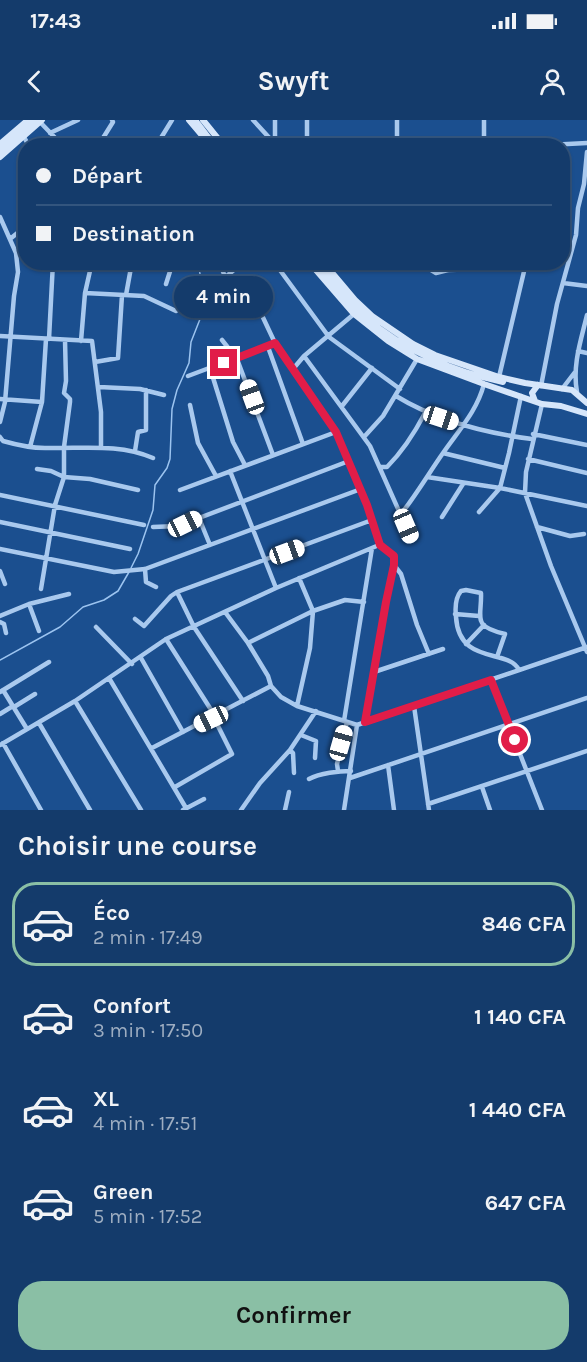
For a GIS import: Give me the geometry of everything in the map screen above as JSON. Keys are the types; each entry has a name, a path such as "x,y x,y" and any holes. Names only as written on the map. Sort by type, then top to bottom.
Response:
{"main road":[{"path":"0,144 28,120"},
{"path":"189,120 206,138"},
{"path":"195,120 207,138"},
{"path":"203,120 215,138"},
{"path":"24,137 39,121"},
{"path":"0,151 39,121"},
{"path":"0,157 18,142"},
{"path":"316,270 354,314 388,341 417,358 525,394 532,400"},
{"path":"322,270 351,304 384,332 426,356 542,404 586,413"},
{"path":"330,270 355,300 391,330 435,355 499,377 578,393 587,403"},
{"path":"486,382 522,386 537,385"},
{"path":"532,400 532,393 537,385"},
{"path":"567,408 576,402 578,393"}],"street":[{"path":"50,134 78,120"},
{"path":"103,138 112,120"},
{"path":"161,138 172,120"},
{"path":"253,120 269,138"},
{"path":"275,120 275,138"},
{"path":"307,120 307,138"},
{"path":"397,120 397,138"},
{"path":"484,120 484,138"},
{"path":"39,121 54,138"},
{"path":"570,144 587,143"},
{"path":"570,251 576,235 587,152"},
{"path":"0,217 16,253 18,266 0,422"},
{"path":"10,239 18,232"},
{"path":"30,447 42,402 52,270"},
{"path":"81,341 85,293 90,270"},
{"path":"95,362 118,358 124,295 130,270"},
{"path":"166,284 170,270"},
{"path":"222,270 226,280 259,309 275,343 336,432 361,489 380,545 394,556 365,722"},
{"path":"203,292 226,280 235,270"},
{"path":"280,270 329,337 400,389"},
{"path":"430,270 434,273 448,270"},
{"path":"499,377 523,270"},
{"path":"537,385 565,270"},
{"path":"563,283 587,285"},
{"path":"85,293 151,297 176,311"},
{"path":"293,369 304,356 354,314"},
{"path":"578,393 575,372 587,315"},
{"path":"0,336 92,341 99,387 102,447"},
{"path":"41,589 56,505 64,477 64,447 70,402 64,393 65,340"},
{"path":"222,340 237,358 273,455"},
{"path":"188,375 275,343"},
{"path":"268,347 303,444"},
{"path":"578,351 587,353"},
{"path":"304,356 364,437 381,467 411,538"},
{"path":"364,437 378,422 396,396 417,358"},
{"path":"210,368 233,442 245,465"},
{"path":"342,406 372,368"},
{"path":"562,389 575,372"},
{"path":"401,514 476,406 486,382"},
{"path":"99,387 146,390 164,395"},
{"path":"135,451 138,432 146,430 146,390"},
{"path":"396,396 425,413 463,425 512,437 533,437 587,445"},
{"path":"479,512 500,488 520,396"},
{"path":"3,399 42,402"},
{"path":"225,612 249,643 268,676 271,686 288,702 357,725 586,649 551,566 525,493 528,459 542,404"},
{"path":"190,405 198,443 216,476"},
{"path":"381,467 387,467 394,459 425,413"},
{"path":"180,490 336,432"},
{"path":"1,440 30,447 102,447 135,451 153,458"},
{"path":"443,453 505,468"},
{"path":"528,459 587,473"},
{"path":"153,527 178,526 349,461"},
{"path":"37,469 51,471 64,477 90,479 138,490"},
{"path":"230,471 276,588"},
{"path":"427,477 500,488 587,506"},
{"path":"442,517 463,484"},
{"path":"0,549 114,572 145,569 361,489"},
{"path":"0,495 144,525"},
{"path":"199,518 210,545"},
{"path":"135,619 140,625 146,625 177,592 372,520"},
{"path":"0,522 130,549"},
{"path":"537,527 570,536 584,534"},
{"path":"41,810 2,744 75,701 166,639 276,588 380,545"},
{"path":"338,771 337,764 372,548"},
{"path":"394,565 401,574 429,654"},
{"path":"145,569 146,582 156,587"},
{"path":"0,571 5,584"},
{"path":"297,706 310,648 313,611 299,578"},
{"path":"497,657 505,634 488,630 484,625 479,616 482,594 466,590 459,592 455,614 457,627 466,644 497,657 514,664 519,670"},
{"path":"177,592 194,627 243,701"},
{"path":"0,616 29,604 69,594"},
{"path":"249,643 313,611 345,600 364,602"},
{"path":"29,604 39,631"},
{"path":"455,614 479,616"},
{"path":"0,622 4,624 6,633"},
{"path":"466,644 484,625"},
{"path":"96,627 132,664"},
{"path":"166,639 232,754 175,787"},
{"path":"374,672 442,649"},
{"path":"141,658 183,732"},
{"path":"27,729 2,691 50,662"},
{"path":"110,678 175,787 184,809 204,799"},
{"path":"491,680 542,810"},
{"path":"152,748 271,686"},
{"path":"0,714 35,694"},
{"path":"350,778 587,698"},
{"path":"75,701 141,810"},
{"path":"414,706 429,807 587,752"},
{"path":"241,810 260,783 290,750 316,711"},
{"path":"39,723 90,810"},
{"path":"344,810 357,725"},
{"path":"301,735 316,741 315,758"},
{"path":"290,750 294,773"},
{"path":"387,765 394,810"},
{"path":"309,779 317,775 335,774 338,771 351,771"},
{"path":"482,787 490,810"},
{"path":"285,810 288,792"}],"waterway":[{"path":"131,568 153,510 155,485 167,468 170,459 172,409 177,390 189,363 191,342 202,314 203,292 199,270"},
{"path":"0,660 60,627 83,607 104,600 118,591 129,572"}],"route":[{"path":"224,363 275,343 336,432 367,505 380,545 394,556 365,722 491,680 515,740"}]}
